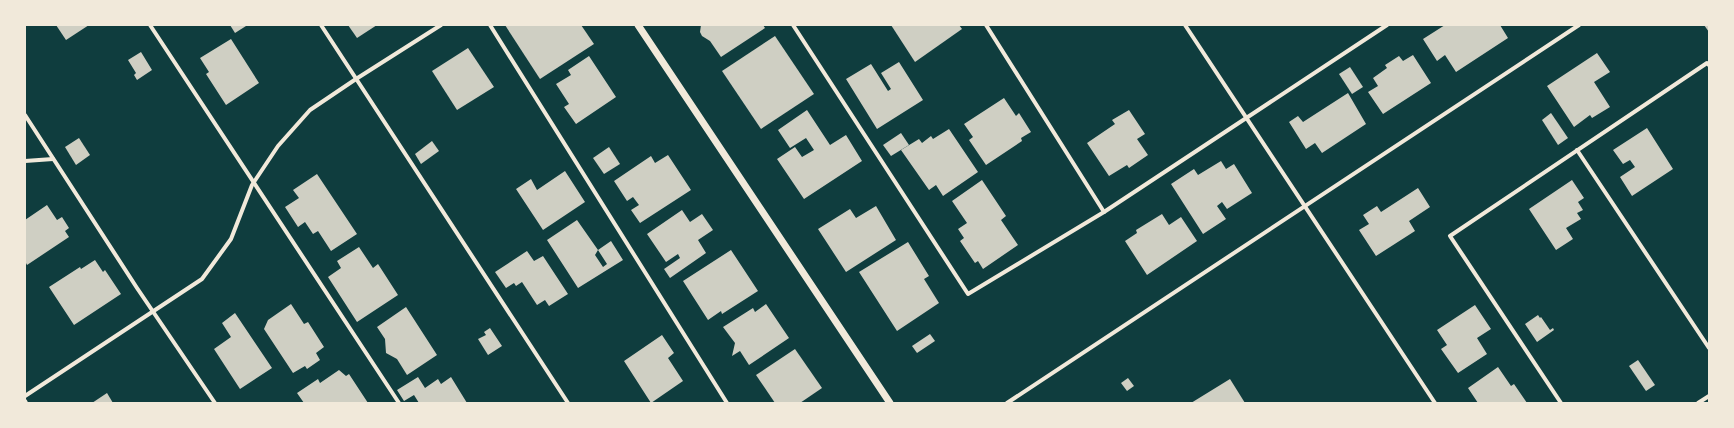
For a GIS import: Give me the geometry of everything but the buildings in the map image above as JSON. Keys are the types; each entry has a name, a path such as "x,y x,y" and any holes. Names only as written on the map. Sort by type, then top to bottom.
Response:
{"street":[{"path":"150,25 399,403"},
{"path":"321,25 568,403"},
{"path":"25,396 202,279 231,239 254,182 278,146 310,110 356,78 441,25"},
{"path":"490,25 727,403"},
{"path":"638,25 890,403"},
{"path":"793,25 968,294 1104,212 1387,25"},
{"path":"986,25 1104,212"},
{"path":"1185,25 1435,403"},
{"path":"1007,403 1579,25"},
{"path":"1561,403 1450,236 1707,63 1709,65"},
{"path":"25,115 153,312 215,403"},
{"path":"1577,150 1709,348"},
{"path":"25,161 53,159"},
{"path":"1698,403 1709,396"}]}
